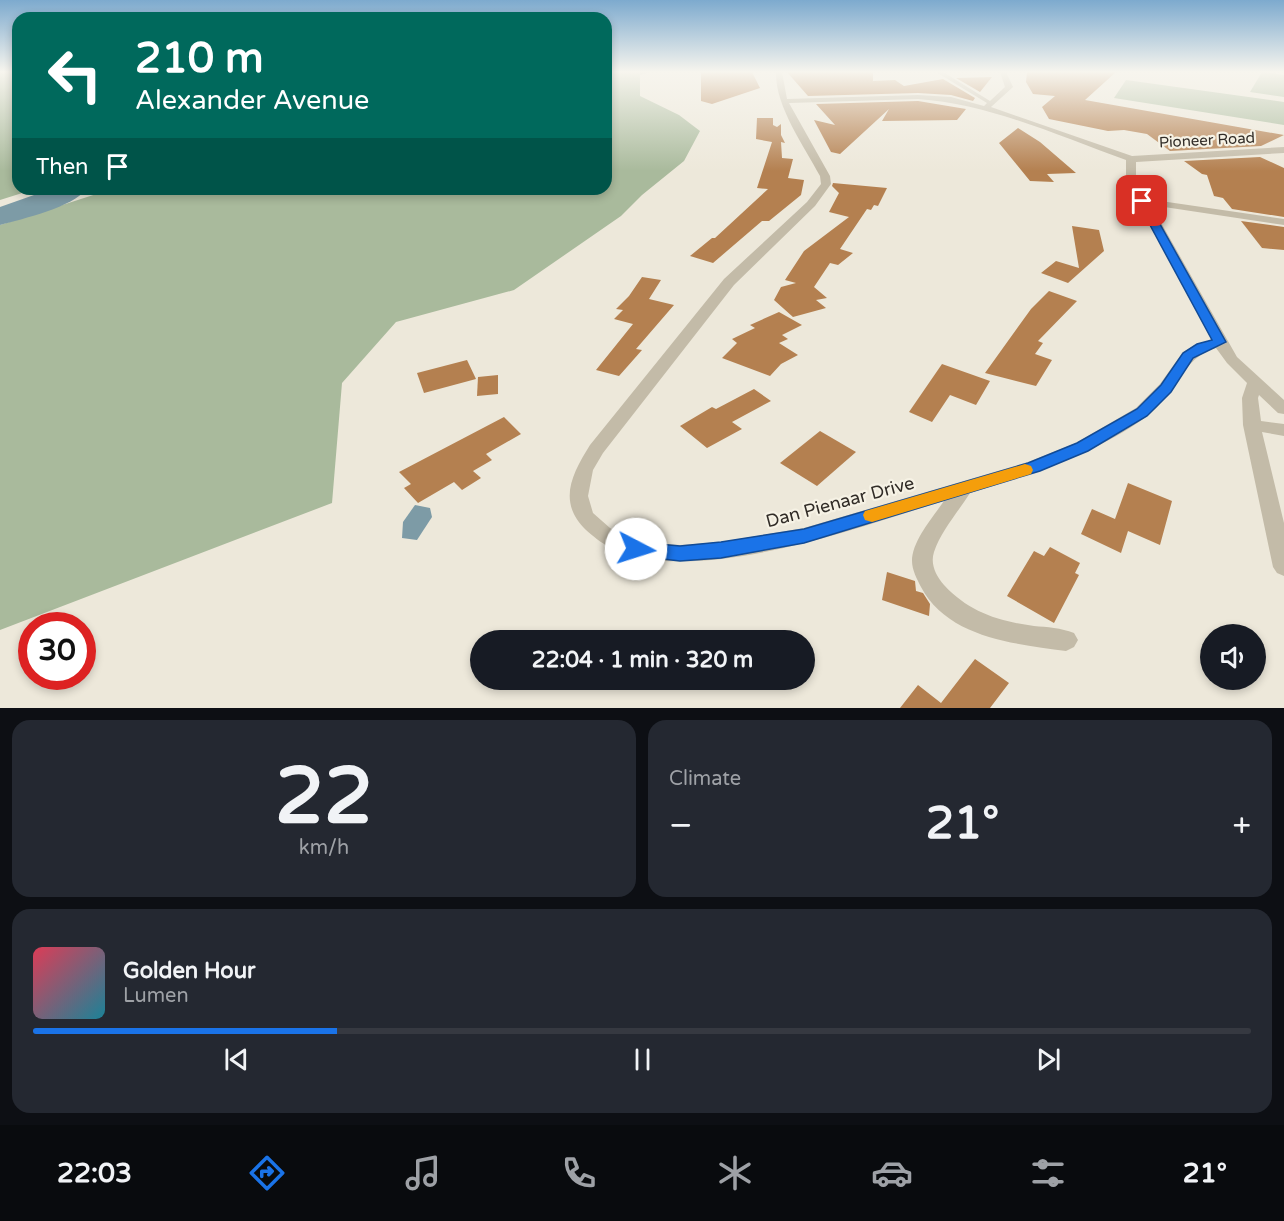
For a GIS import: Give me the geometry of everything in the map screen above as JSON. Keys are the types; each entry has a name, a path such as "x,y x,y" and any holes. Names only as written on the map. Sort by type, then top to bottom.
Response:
{"street":[{"name":"Dan Pienaar Drive","path":"786,105 825,176 826,184 811,204 729,282 596,449 584,471 578,496 585,517 603,534 636,549 680,554 721,550 804,536 1034,467 1108,434 1142,412 1166,388 1188,356 1202,347 1220,342"},
{"path":"984,105 1131,159 1131,176 1142,201 1220,342 1232,360 1284,410"},
{"name":"Pioneer Road","path":"1131,159 1284,150"},
{"path":"1142,201 1284,222"},
{"path":"1255,383 1250,398 1252,425 1284,567"},
{"path":"1252,425 1284,430"},
{"path":"963,489 927,544 922,561 930,583 956,612 970,621 1018,635 1066,640"}],"green space":[{"path":"0,105 12,105 12,195 16,195 0,200"},
{"path":"612,105 659,105 679,115 700,131 684,161 642,195 621,216 514,290 396,322 342,383 332,503 47,612 18,612 18,623 0,630 0,225 93,195 612,195"},
{"path":"1158,105 1284,105 1284,125"}],"water":[{"path":"415,505 430,508 432,517 417,540 402,538 403,522"}],"building":[{"path":"817,105 942,105 966,109 957,120 882,121 889,109 840,154 831,152 814,120 835,125"},
{"path":"1044,105 1114,105 1284,135 1261,146 1170,151 1147,134 1124,130 1108,131 1049,119 1042,107"},
{"path":"757,118 773,118 773,125 777,127 781,124 781,135 785,143 781,142 782,158 793,159 788,178 804,180 801,195 769,221 762,221 713,263 690,256 715,238 768,189 757,188 772,142 756,139"},
{"path":"1018,128 1040,142 1076,173 1047,174 1054,182 1030,181 999,143"},
{"path":"1260,157 1284,168 1284,217 1232,209 1223,198 1214,196 1207,175 1184,161"},
{"path":"833,183 887,188 878,206 874,205 871,210 867,209 840,249 853,253 838,265 830,263 814,287 827,298 816,300 826,308 793,317 774,300 781,287 796,283 785,280 804,251 849,217 829,212 839,193 832,186"},
{"path":"1241,221 1284,227 1284,250 1262,248"},
{"path":"1072,226 1099,230 1104,251 1068,283 1041,273 1056,261 1079,268"},
{"path":"642,277 661,280 649,299 674,305 636,349 642,350 619,376 596,370 633,324 614,319 623,310 616,309 629,296"},
{"path":"1049,291 1077,301 1038,341 1043,343 1035,354 1052,360 1036,386 985,373 1031,309"},
{"path":"779,312 802,325 782,335 788,339 779,343 798,355 781,364 770,376 722,358 737,343 732,339 755,328 750,325"},
{"path":"467,360 476,379 424,393 417,373"},
{"path":"942,364 990,381 976,405 950,395 932,422 909,412"},
{"path":"498,375 498,394 477,396 478,377"},
{"path":"754,389 771,401 732,422 742,429 707,448 680,426 712,407 716,409"},
{"path":"504,417 521,434 486,454 492,460 473,471 481,478 462,490 454,482 418,503 404,488 411,484 399,472"},
{"path":"820,431 856,452 817,486 780,463"},
{"path":"1128,483 1172,501 1160,545 1128,531 1121,553 1081,534 1092,509 1115,519"},
{"path":"1050,547 1080,563 1075,573 1079,575 1054,623 1007,596 1034,551 1044,556"},
{"path":"887,572 915,581 916,591 923,593 930,604 929,616 882,600"},
{"path":"975,659 1009,683 990,708 900,708 918,685 941,703"}],"waterway":[{"path":"0,216 40,204 60,195"}],"slow traffic":[{"path":"872,515 1025,470"}],"route":[{"path":"636,549 680,554 721,550 804,536 1034,467 1061,457 1108,434 1142,412 1166,388 1188,356 1202,347 1220,342 1142,201"}]}
